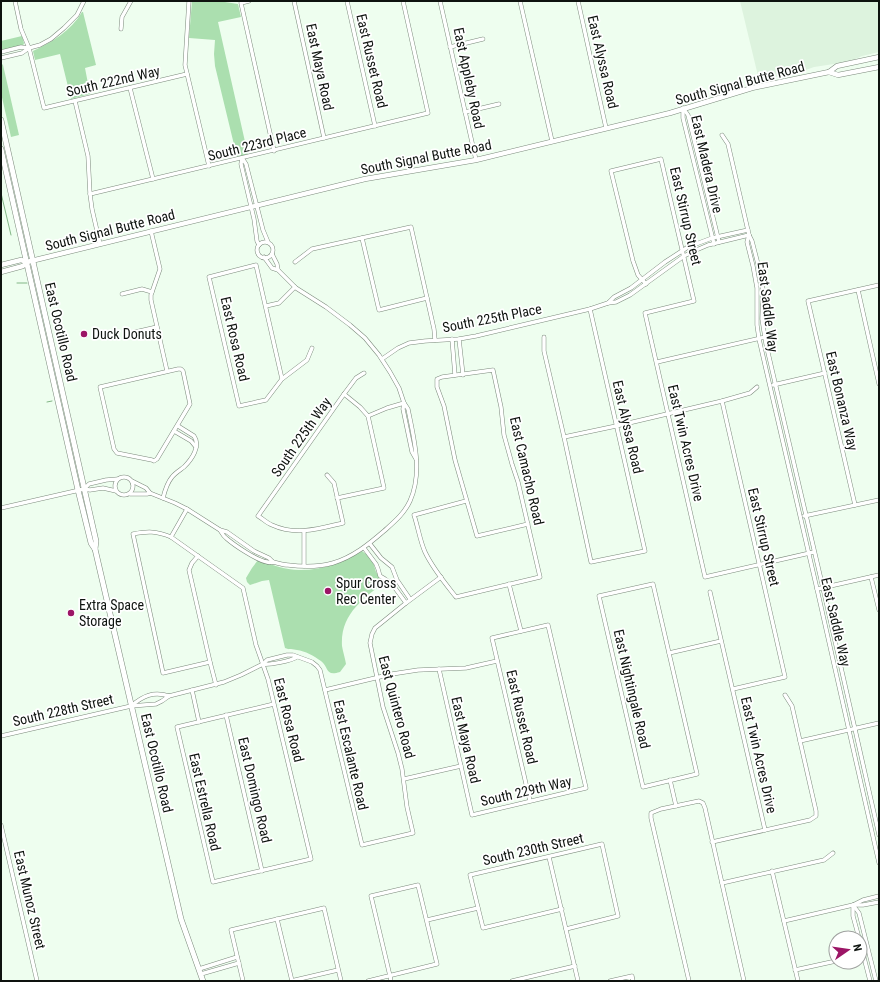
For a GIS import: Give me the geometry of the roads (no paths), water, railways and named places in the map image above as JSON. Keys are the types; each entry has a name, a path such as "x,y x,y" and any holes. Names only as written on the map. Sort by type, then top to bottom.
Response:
{"main road":[{"name":"East Ocotillo Road","path":"1,120 2,149 78,490 91,543 95,549"},
{"name":"East Ocotillo Road","path":"2,149 33,260 96,541 95,549 181,919 203,981"}],"street":[{"path":"15,1 21,29 29,48"},
{"path":"1,58 22,53 29,48 40,45 51,39 76,15 84,1"},
{"path":"121,29 122,17 132,1"},
{"path":"189,1 185,65 209,166"},
{"path":"249,1 241,3 274,151"},
{"name":"East Maya Road","path":"294,1 324,138"},
{"name":"East Russet Road","path":"347,1 375,126"},
{"name":"South 223rd Place","path":"90,194 428,114 403,1"},
{"name":"East Appleby Road","path":"440,1 476,160"},
{"path":"520,1 552,141"},
{"name":"East Alyssa Road","path":"578,1 606,128"},
{"path":"450,47 483,39"},
{"path":"1,52 21,47 29,48"},
{"name":"South 222nd Way","path":"29,48 44,108 187,74"},
{"name":"South Signal Butte Road","path":"1,272 23,266 27,262 33,260 364,179 476,160 670,113 752,88 829,72 837,66 879,57"},
{"name":"South Signal Butte Road","path":"829,72 838,75 879,67"},
{"path":"130,88 154,180"},
{"path":"75,101 88,156 90,194 100,244"},
{"path":"465,112 499,104"},
{"name":"East Madera Drive","path":"683,108 688,115 719,242"},
{"name":"East Madera Drive","path":"683,108 683,118 714,244"},
{"path":"722,136 728,144 749,235"},
{"path":"242,158 246,164 263,230 268,242 273,247 272,254 278,264 278,270"},
{"path":"84,489 89,484 125,477 146,488 150,493 187,509 220,530 225,537 250,555 268,562 304,566 333,562 350,556 367,546 398,519 410,501 415,488 417,474 416,450 408,409 404,404 399,388 382,359 365,338 350,325 295,287 278,270 272,268 264,257 258,252 259,245 241,164 242,158"},
{"name":"East Stirrup Street","path":"642,280 638,275 633,262 612,171 661,159 694,300 645,313"},
{"path":"295,262 312,249 411,227 434,329 435,340"},
{"name":"South 225th Place","path":"608,303 614,297 631,288 688,247 717,236 748,230"},
{"path":"150,231 160,269 152,292 151,300 167,372"},
{"name":"South 225th Place","path":"382,359 398,348 409,344 435,340 459,339 616,302 630,296 684,256 719,242 749,235"},
{"name":"East Saddle Way","path":"749,235 757,259 763,290 762,319 765,338 879,835"},
{"name":"East Saddle Way","path":"749,235 747,242 757,288 757,325 759,339 850,730 879,863"},
{"path":"362,238 379,310 427,298"},
{"path":"259,245 264,242 268,242"},
{"path":"264,257 268,257 272,254"},
{"name":"South Signal Butte Road","path":"1,265 22,260 27,262"},
{"name":"East Rosa Road","path":"266,306 256,265 209,277 239,406 266,400 282,379"},
{"path":"642,280 646,284"},
{"path":"879,285 858,290 879,384"},
{"path":"295,287 279,303 266,306 282,379 307,360 312,348"},
{"path":"122,294 142,289 152,292"},
{"name":"East Bonanza Way","path":"855,505 808,301 858,290"},
{"name":"East Alyssa Road","path":"564,437 592,562 645,551 590,309"},
{"name":"East Twin Acres Drive","path":"645,313 705,577 759,565"},
{"path":"131,333 157,327"},
{"path":"544,337 544,351 564,437 722,401 750,393 757,387"},
{"path":"657,362 765,338"},
{"path":"452,339 455,375"},
{"path":"459,339 463,375 442,377 437,380 437,387 444,406 455,460 477,536 528,524"},
{"path":"454,356 461,356"},
{"path":"178,369 183,371 190,403 159,457 156,460 152,460 116,453 100,387 167,372 178,369"},
{"name":"East Camacho Road","path":"463,375 493,370 501,406 504,435 518,482 540,577 509,584"},
{"name":"South 225th Way","path":"304,531 286,530 271,524 258,516 344,394 356,378 364,373"},
{"path":"770,386 825,373"},
{"path":"337,498 384,488 368,416 360,407 344,394"},
{"name":"East Stirrup Street","path":"722,401 785,677 733,690"},
{"path":"368,416 387,408 404,404"},
{"path":"163,498 169,481 187,463 195,452 197,442 194,436 178,426"},
{"path":"174,431 191,441 196,447"},
{"path":"304,566 304,531 343,524 334,483 327,475"},
{"path":"116,491 115,485 118,479"},
{"path":"130,494 134,486 132,481"},
{"path":"1,508 84,489 90,490 103,488 116,491 123,496 130,494 150,493"},
{"path":"801,517 879,500"},
{"path":"466,501 414,515 425,552 432,565 456,597 509,584 521,631"},
{"path":"171,537 187,509"},
{"path":"210,662 163,673 133,534 149,531 158,532 171,537 198,556 192,563 190,570 216,685"},
{"path":"367,546 376,564 390,566 392,584 406,603"},
{"path":"367,546 381,558 382,566 380,576 390,576 410,599"},
{"path":"759,565 814,552"},
{"name":"East Rosa Road","path":"198,556 243,588 256,645 274,704 311,859 262,871"},
{"path":"817,589 879,575"},
{"name":"East Quintero Road","path":"413,832 407,807 404,779 398,753 383,707 370,643 375,628 410,599 441,577"},
{"path":"871,577 879,610"},
{"name":"East Nightingale Road","path":"669,653 653,584 599,596 643,787 670,780"},
{"name":"East Twin Acres Drive","path":"710,592 765,830"},
{"name":"South 229th Way","path":"472,815 586,788 548,625 521,631"},
{"name":"East Russet Road","path":"521,631 492,638 530,801"},
{"path":"676,806 670,780 696,774 669,653 721,641"},
{"name":"South 228th Street","path":"1,736 131,706 156,704 169,696 216,685 241,675 267,660 283,656 293,655 312,662 320,670"},
{"path":"283,656 284,661"},
{"name":"South 228th Street","path":"262,664 293,660 297,657"},
{"path":"325,690 418,670 466,668 497,661"},
{"name":"East Maya Road","path":"439,669 472,815"},
{"name":"East Escalante Road","path":"320,670 362,845 413,832"},
{"path":"192,690 199,722 274,704"},
{"name":"South 228th Street","path":"131,706 139,699 150,695 162,694 169,696"},
{"path":"712,842 810,820 816,816 792,706 785,694"},
{"name":"East Domingo Road","path":"226,715 262,871"},
{"name":"East Estrella Road","path":"199,722 176,727 213,882 262,871"},
{"path":"800,741 879,723"},
{"path":"404,779 461,766"},
{"path":"689,981 651,813 654,811 699,801 703,803 744,981"},
{"name":"East Munoz Street","path":"1,825 37,981"},
{"path":"871,830 878,828"},
{"name":"South 230th Street","path":"478,908 470,875 602,844 618,916 566,929"},
{"path":"722,883 824,860 833,853"},
{"path":"549,857 578,981"},
{"path":"772,871 798,981"},
{"path":"368,981 390,976 437,964 418,885 371,896 390,976 391,981"},
{"path":"853,905 863,900 879,896"},
{"path":"784,921 853,905 879,902"},
{"path":"853,905 857,930"},
{"path":"853,905 859,913 876,981"},
{"path":"243,981 231,930 324,908 341,981"},
{"path":"426,920 478,908 483,928 562,909"},
{"path":"277,919 291,981 338,970"},
{"path":"200,971 237,957"},
{"path":"200,971 239,963"},
{"path":"796,970 828,963"},
{"path":"512,981 575,966"},
{"path":"867,970 870,981"},
{"path":"610,981 632,976 633,981"}],"waterway":[{"path":"1,193 11,235"},
{"path":"17,283 27,283"},
{"path":"47,402 52,401"}],"place":[{"name":"Duck Donuts","path":"84,334"},
{"name":"Spur Cross Rec Center","path":"328,591"},
{"name":"Extra Space Storage","path":"71,613"}]}
